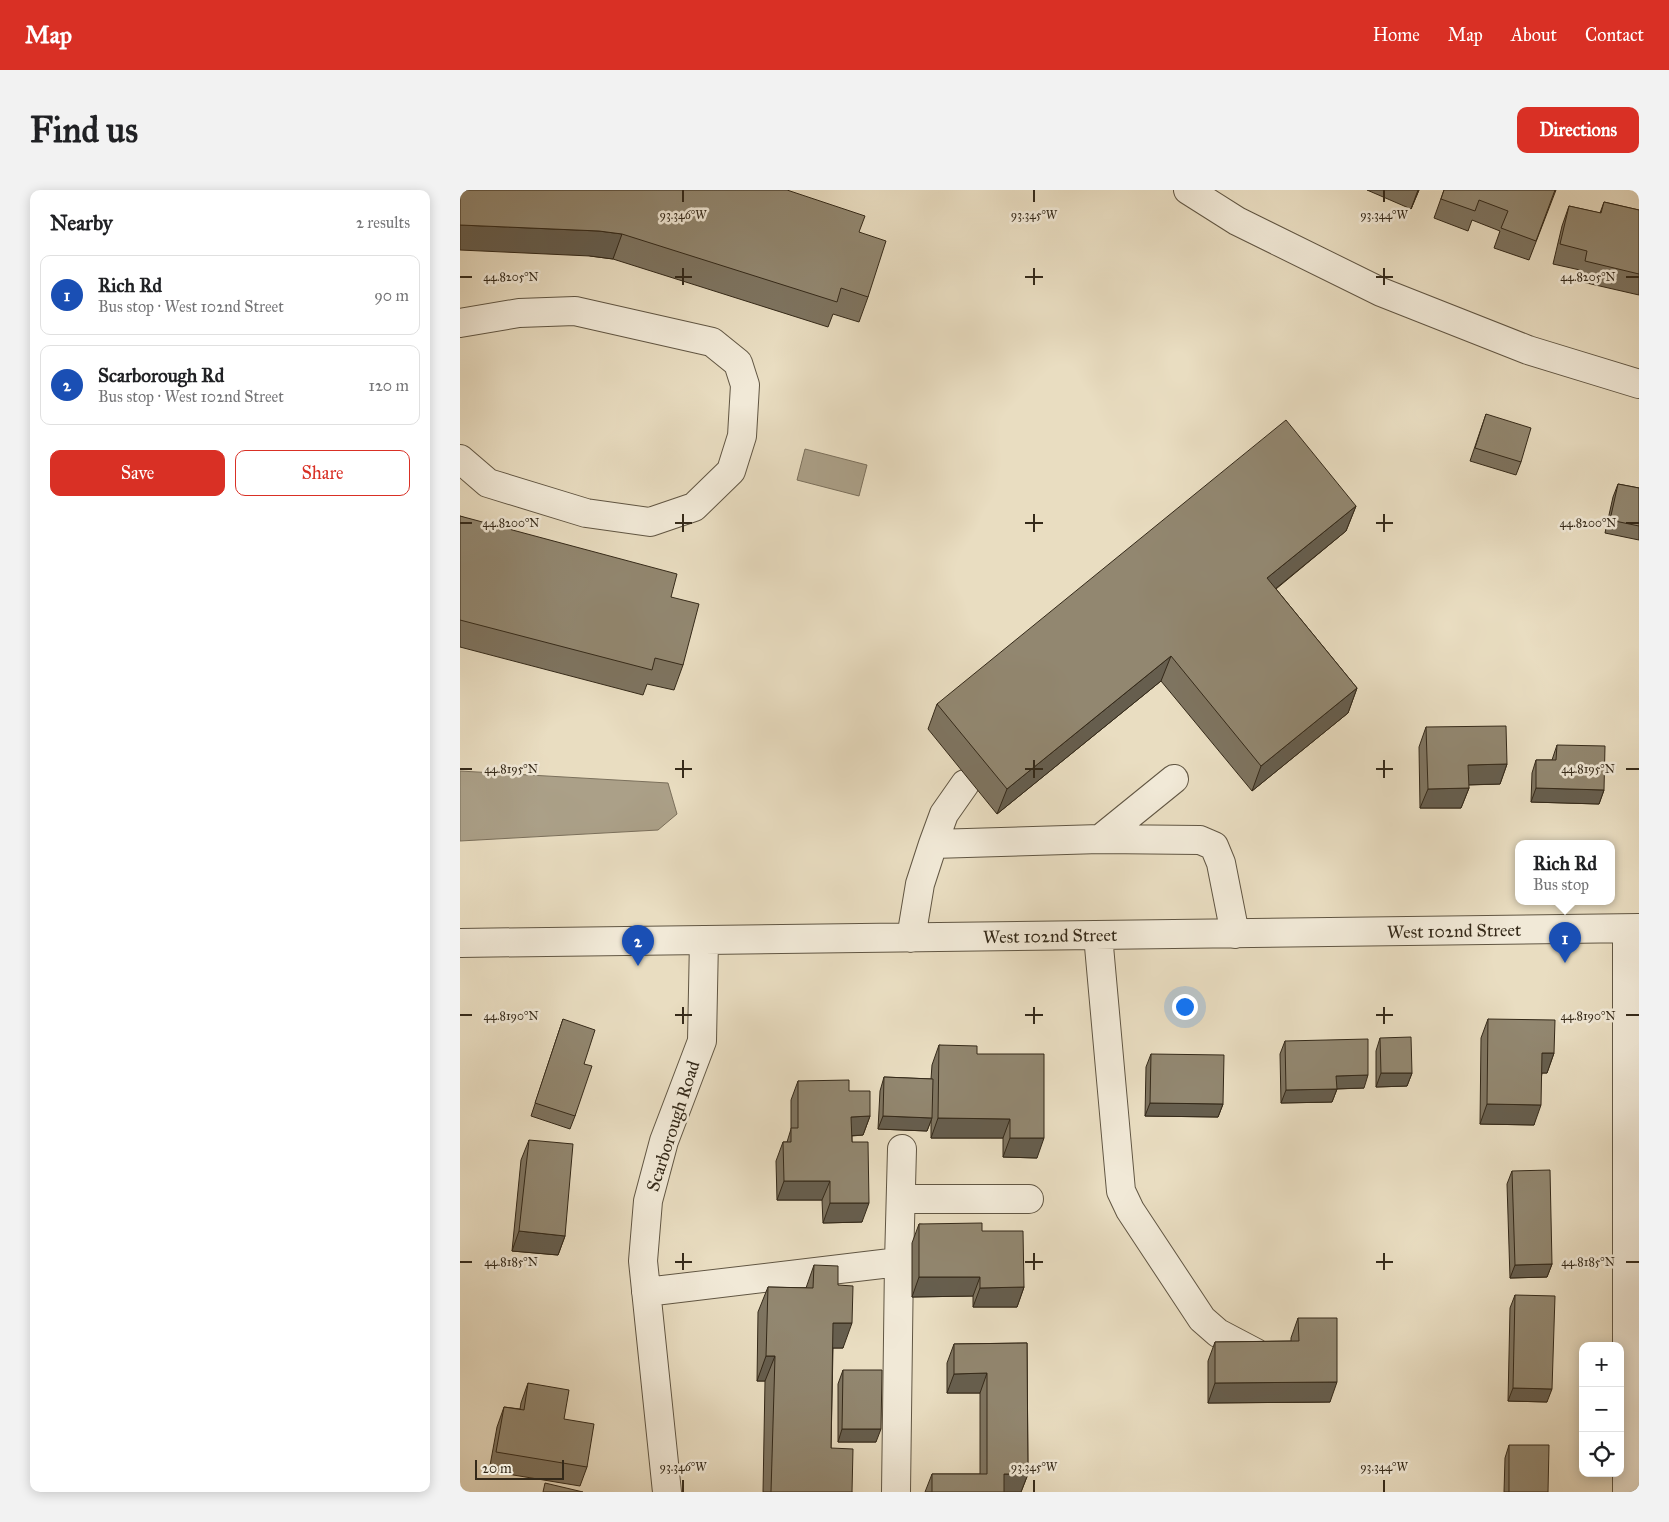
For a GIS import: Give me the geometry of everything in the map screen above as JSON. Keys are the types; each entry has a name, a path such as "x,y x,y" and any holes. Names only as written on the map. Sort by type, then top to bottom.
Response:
{"street":[{"path":"1188,190 1237,220 1381,292 1528,350 1639,384"},
{"path":"460,323 519,313 575,311 712,342 738,363 745,385 742,436 731,471 694,507 650,522 586,512 488,482 460,459"},
{"path":"1100,839 1174,779"},
{"path":"911,938 920,884 933,844 944,814 965,784"},
{"path":"933,844 1100,839 1200,840 1214,846 1221,863 1235,934"},
{"path":"1627,1492 1633,1451 1633,929"},
{"name":"West 102nd Street","path":"460,943 1633,929"},
{"path":"1098,935 1122,1191 1130,1210 1202,1319 1218,1334 1256,1353"},
{"name":"Scarborough Road","path":"667,1492 643,1261 648,1201 664,1141 702,1041 704,940"},
{"path":"896,1492 902,1149"},
{"path":"901,1199 1029,1198"},
{"path":"646,1292 899,1262"}],"shaded area":[{"path":"805,449 867,465 859,496 797,480"},
{"path":"460,771 668,783 677,814 658,830 460,841"}],"building":[{"path":"460,190 787,190 865,216 859,232 886,241 868,297 841,288 837,302 622,234 599,231 460,225"},
{"path":"1444,190 1555,190 1536,241 1501,228 1508,211 1479,200 1475,211 1441,199"},
{"path":"1604,202 1639,210 1639,274 1585,261 1587,251 1560,244 1569,206 1601,213"},
{"path":"1486,414 1531,428 1521,462 1475,448"},
{"path":"1286,420 1356,506 1267,578 1357,688 1261,766 1171,656 1007,789 937,704"},
{"path":"1618,484 1639,488 1639,526 1610,520"},
{"path":"460,516 677,574 671,597 699,604 683,665 655,658 652,670 460,620"},
{"path":"1506,726 1507,764 1468,765 1469,788 1428,789 1426,727"},
{"path":"1557,745 1605,746 1604,790 1536,788 1536,760 1556,760"},
{"path":"563,1019 595,1030 584,1064 592,1066 575,1116 535,1103"},
{"path":"1488,1019 1555,1020 1554,1053 1542,1053 1541,1105 1487,1104"},
{"path":"1411,1037 1412,1073 1381,1073 1380,1038"},
{"path":"1368,1039 1368,1075 1336,1076 1337,1089 1286,1090 1285,1041"},
{"path":"939,1045 977,1046 977,1054 1044,1054 1044,1138 1010,1138 1010,1119 938,1118"},
{"path":"1151,1054 1224,1055 1223,1104 1150,1103"},
{"path":"884,1077 933,1079 932,1118 883,1116"},
{"path":"849,1080 849,1091 870,1091 870,1116 851,1117 852,1142 868,1142 869,1203 830,1203 830,1181 784,1181 783,1142 791,1142 791,1128 798,1128 798,1081"},
{"path":"529,1140 573,1144 565,1236 519,1231"},
{"path":"1550,1170 1552,1264 1515,1265 1512,1171"},
{"path":"982,1223 982,1231 1023,1231 1024,1287 980,1288 980,1277 919,1277 919,1224"},
{"path":"814,1265 838,1266 838,1285 853,1286 852,1323 833,1323 831,1448 853,1449 852,1492 771,1492 775,1356 766,1356 768,1287 813,1288"},
{"path":"1515,1295 1555,1296 1552,1389 1513,1388"},
{"path":"1298,1318 1337,1318 1337,1382 1215,1383 1215,1342 1299,1341"},
{"path":"1027,1343 1028,1474 1004,1474 1004,1492 932,1492 932,1474 987,1474 987,1373 954,1374 954,1344"},
{"path":"843,1370 882,1370 881,1429 842,1429"},
{"path":"528,1383 569,1390 564,1419 594,1424 587,1467 496,1452 504,1407 524,1410"},
{"path":"1509,1445 1549,1445 1548,1492 1509,1492"},
{"path":"545,1483 583,1492 543,1492"}],"place":[{"name":"Rich Rd","path":"1565,963"},
{"name":"Scarborough Rd","path":"638,966"}]}
